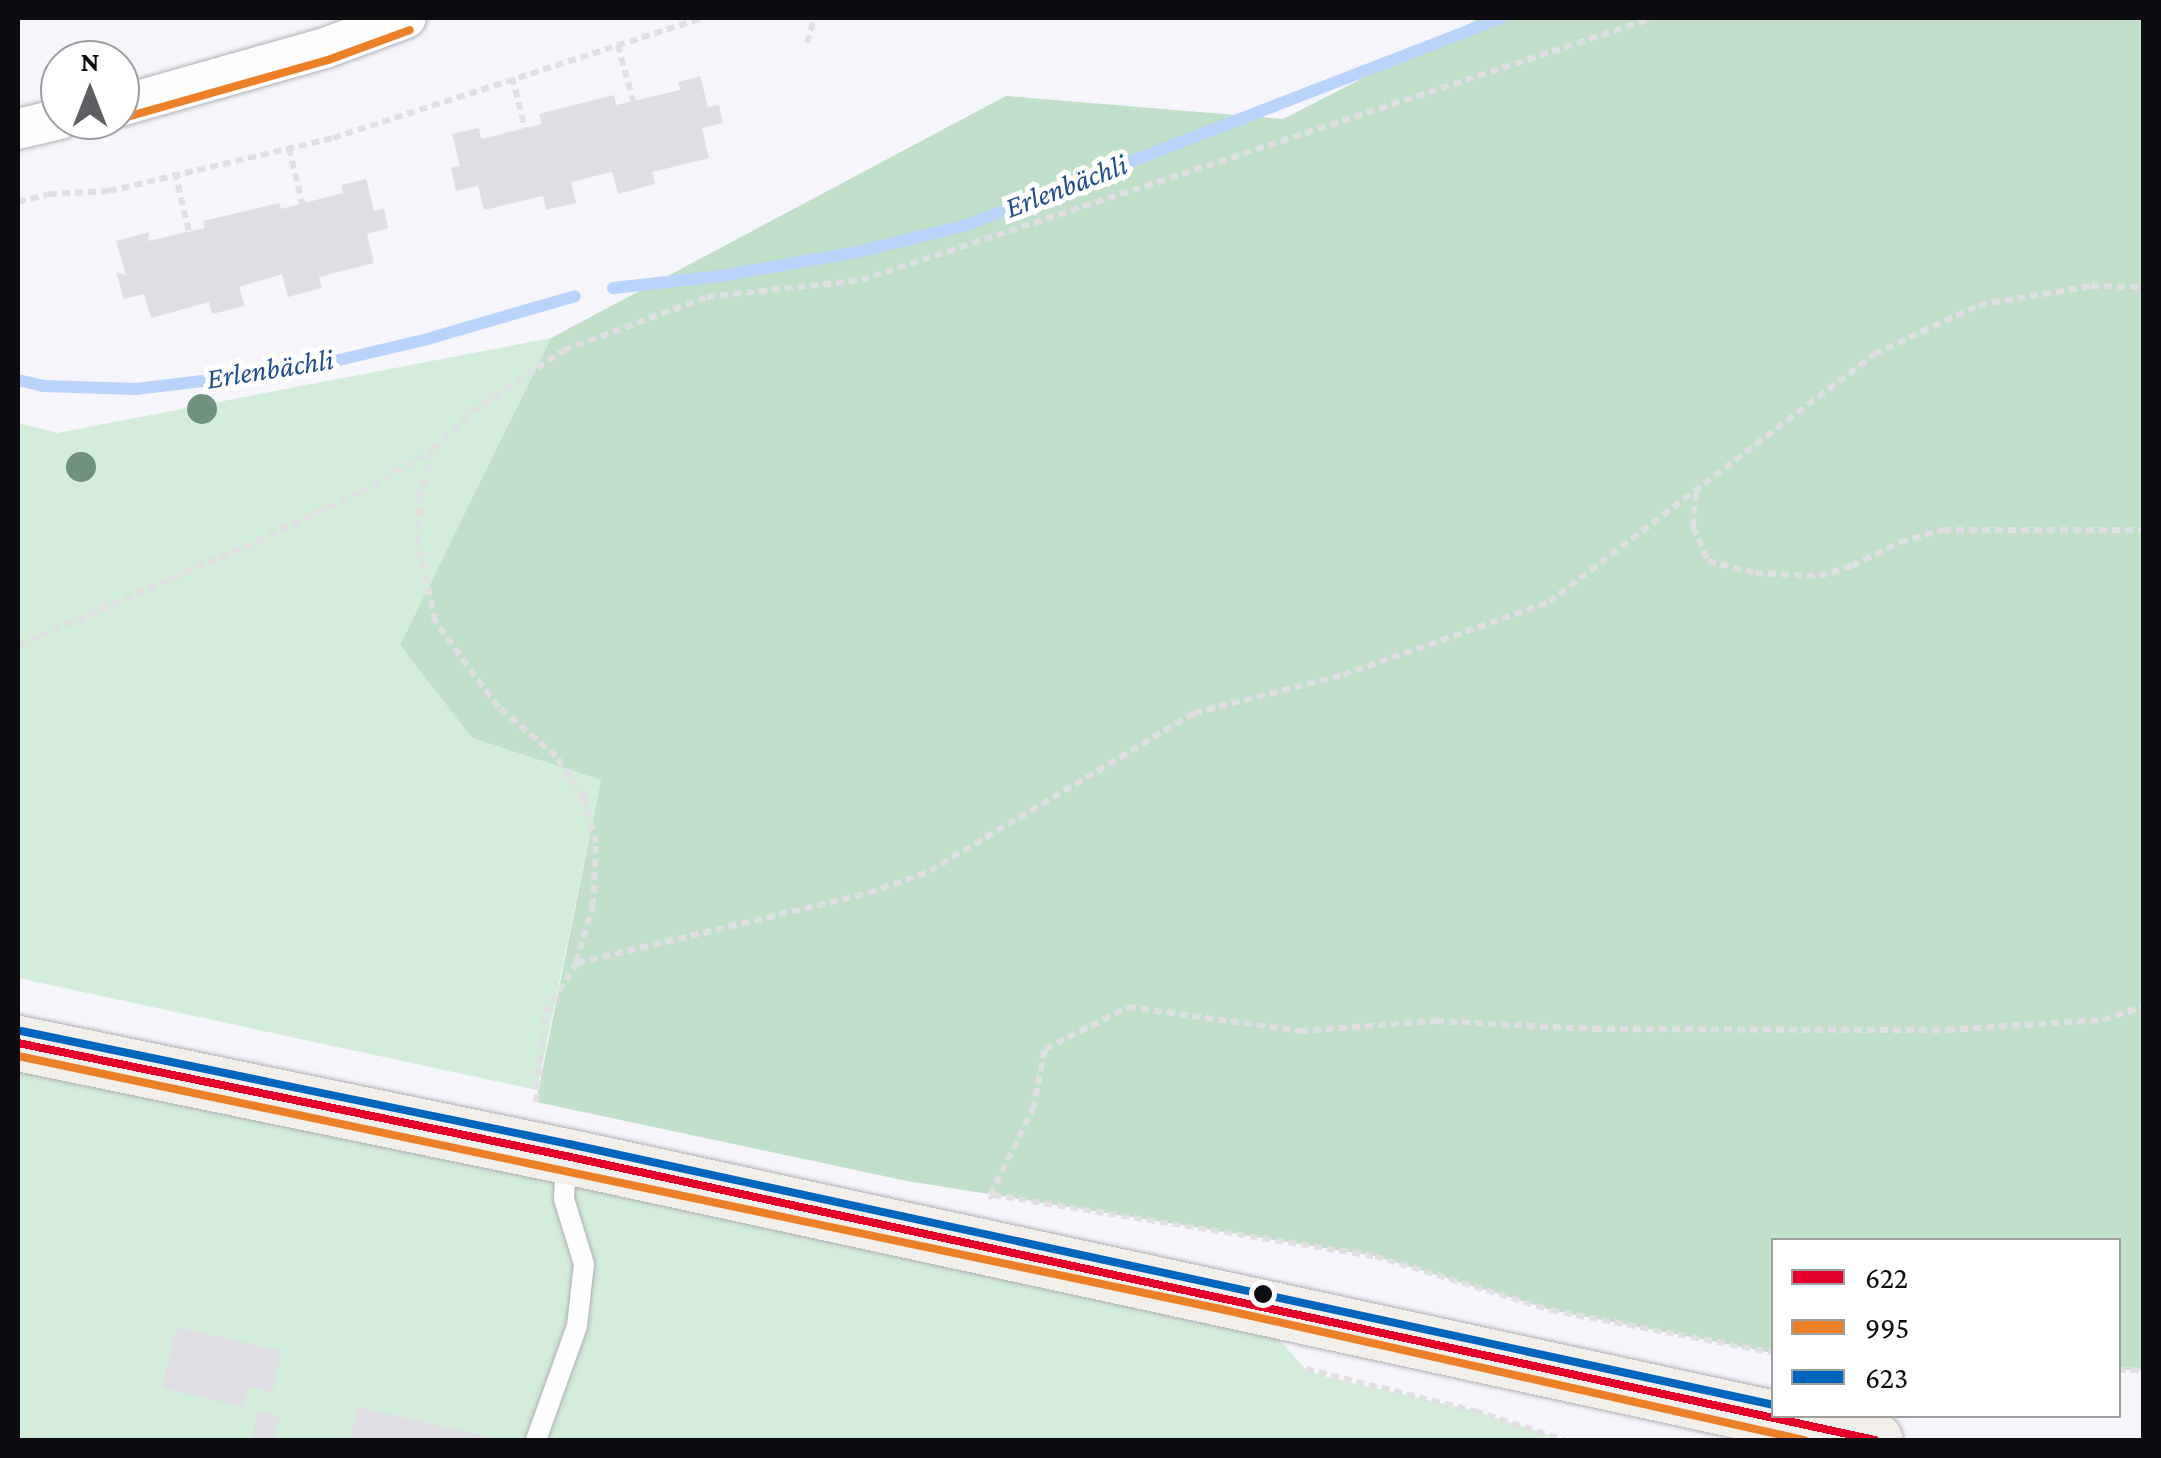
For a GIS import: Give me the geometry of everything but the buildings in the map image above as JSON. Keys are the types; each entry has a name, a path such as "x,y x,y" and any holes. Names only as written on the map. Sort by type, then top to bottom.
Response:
{"main road":[{"path":"18,1043 561,1131 1859,1440 1875,1440"}],"street":[{"path":"140,100 326,48 406,18"}],"lane":[{"path":"536,1440 577,1326 584,1264 564,1199 561,1131"}],"path":[{"path":"18,202 49,194 109,191 175,172 333,138 702,18"},
{"path":"808,42 814,18"},
{"path":"18,646 257,542 374,486 434,449 472,411 564,350 707,297 861,280 1653,18"},
{"path":"618,45 632,101"},
{"path":"512,77 525,128"},
{"path":"289,148 302,204"},
{"path":"175,172 189,232"},
{"path":"561,1131 536,1102 545,1013 577,962 870,894 930,871 1194,713 1343,676 1549,602 1874,354 1979,305 2090,286 2144,287"},
{"path":"434,449 419,498 418,542 434,621 498,707 556,756 584,798 596,843 593,906 574,968"},
{"path":"1696,491 1693,527 1708,561 1755,573 1819,576 1900,542 1942,530 2144,530"},
{"path":"990,1195 1033,1109 1045,1049 1128,1007 1300,1031 1436,1021 1594,1029 1947,1030 2103,1020 2144,1006"},
{"path":"974,1192 1375,1256 1551,1310 1771,1353"},
{"path":"1295,1358 1305,1369 1322,1376 1475,1411 1564,1440"}],"green space":[{"path":"1480,18 2143,18 2143,1370 2121,1370 2121,1238 1771,1238 1771,1353 1551,1310 1375,1256 907,1181 536,1102 601,780 472,738 400,645 551,338 1006,96 1283,119"},
{"path":"551,338 400,645 472,738 601,780 537,1090 18,978 18,423 57,433"},
{"path":"18,1043 1219,1296 1285,1346 1305,1369 1475,1411 1564,1440 18,1440"}],"waterway":[{"name":"Erlenbächli","path":"613,288 720,276 857,252 964,226 1501,18"},
{"name":"Erlenbächli","path":"18,380 43,386 136,389 301,369 424,340 575,296"}],"transit line":[{"name":"995","path":"140,113 328,60 410,30"},
{"name":"623","path":"21,1031 569,1144 1771,1404"},
{"name":"622","path":"18,1043 566,1156 1771,1417"},
{"name":"995","path":"18,1056 1216,1308 1804,1440"},
{"name":"622","path":"1774,1418 1875,1440"}]}
